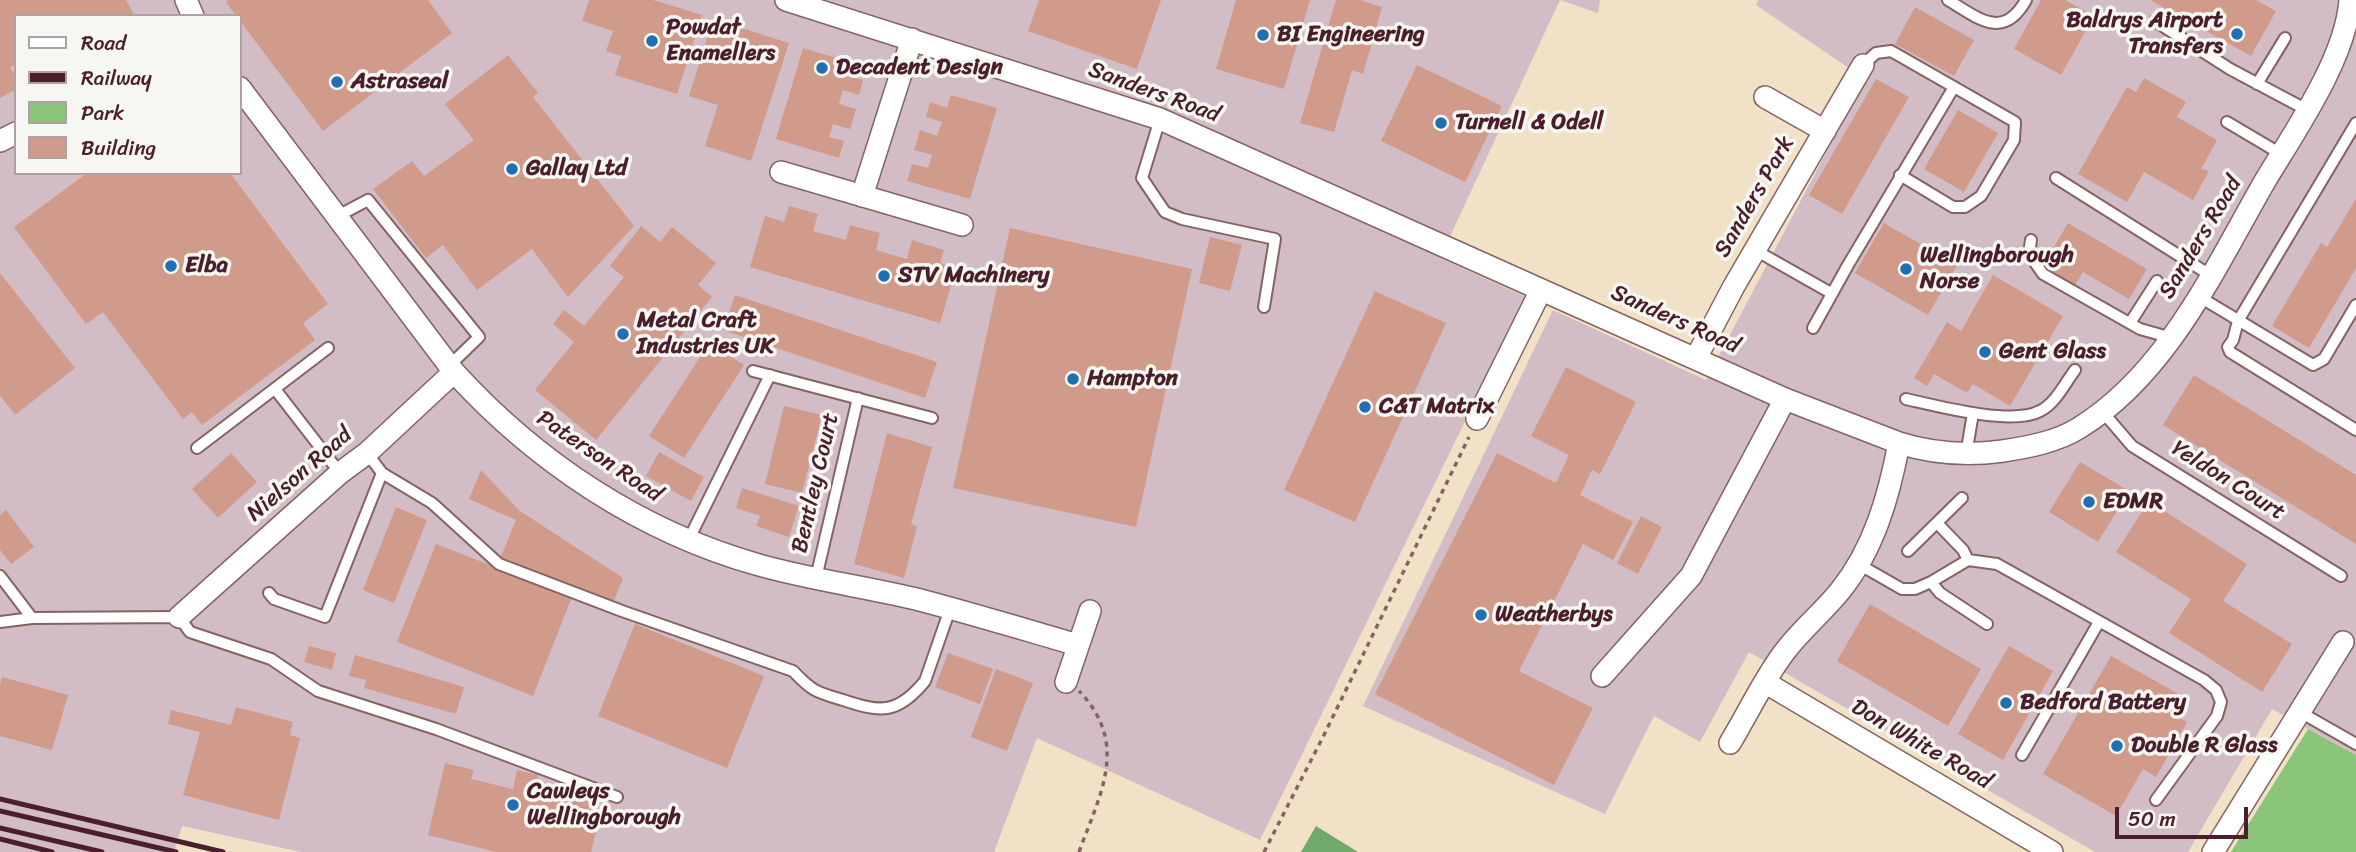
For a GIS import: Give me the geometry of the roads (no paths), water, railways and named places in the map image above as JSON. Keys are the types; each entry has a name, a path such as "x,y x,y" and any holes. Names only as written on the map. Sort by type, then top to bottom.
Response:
{"street":[{"name":"Sanders Road","path":"786,0 1160,118 1785,399 1918,449 1966,455 2020,449 2077,429 2130,388 2152,366 2198,296 2307,110 2331,64 2352,8"},
{"path":"862,196 912,39"},
{"name":"Sanders Park","path":"1696,358 1755,250 1863,65"},
{"name":"Paterson Road","path":"242,91 452,369 498,417 551,461 622,507 688,541 761,566 950,609 1078,645"},
{"path":"1765,97 1825,131"},
{"path":"780,172 962,225"},
{"path":"1478,419 1541,289"},
{"name":"Nielson Road","path":"178,617 340,473 367,453 452,369"},
{"path":"1602,676 1691,576 1785,399"},
{"path":"1730,743 1784,653 1841,591 1860,565 1884,507 1899,443"},
{"path":"1066,682 1090,611"},
{"path":"2213,852 2343,642"},
{"name":"Don White Road","path":"1766,683 2052,852"}],"lane":[{"path":"1948,0 1993,24 2006,23 2026,0"},
{"path":"2155,22 2257,84 2307,110"},
{"path":"2257,84 2285,38"},
{"path":"1863,65 1876,52 1891,51 2015,122 2014,139 1981,197 1965,207 1953,207 1900,175"},
{"path":"1813,328 1900,175 1954,87"},
{"path":"1160,118 1142,178 1165,212 1182,219 1275,239 1264,307"},
{"path":"2227,122 2281,154"},
{"path":"2356,123 2238,321 2233,340 2228,347 2230,352 2356,430"},
{"path":"2056,178 2210,275"},
{"path":"336,217 368,200 479,337 452,369"},
{"path":"2031,240 2029,254 2043,274 2140,329 2172,338"},
{"path":"1755,250 1831,293"},
{"path":"2130,323 2157,281"},
{"path":"2198,296 2313,365 2324,359 2356,305"},
{"path":"197,448 328,348"},
{"name":"Bentley Court","path":"753,370 932,418"},
{"path":"1906,399 1973,413 2026,415 2041,411 2054,399 2075,370"},
{"path":"688,541 770,375"},
{"path":"275,389 340,473"},
{"name":"Bentley Court","path":"816,578 858,398"},
{"name":"Yeldon Court","path":"2102,411 2132,446 2341,576"},
{"path":"1966,455 1973,413"},
{"path":"367,453 382,473 432,503 499,564 793,671 810,690 871,709 883,710 898,706 925,681 950,609"},
{"path":"269,593 274,599 325,617 382,473"},
{"path":"1908,551 1962,498"},
{"path":"1937,523 1963,550 1968,560"},
{"path":"1860,565 1902,589 1915,589 1968,560 1997,564 2216,690 2221,702 2217,716 2156,800"},
{"path":"0,576 32,618"},
{"path":"1931,582 1940,593 1987,624"},
{"path":"0,622 32,618 178,617 190,632 271,659 318,691 436,729 617,797"},
{"path":"2022,755 2099,622"},
{"path":"2300,712 2356,744"}],"railway":[{"path":"0,799 223,852"},
{"path":"0,811 176,852"},
{"path":"0,828 102,852"},
{"path":"0,839 52,852"}],"place":[{"name":"Baldrys Airport Transfers","path":"2237,34"},
{"name":"BI Engineering","path":"1263,35"},
{"name":"Powdat Enamellers","path":"652,41"},
{"name":"Decadent Design","path":"822,68"},
{"name":"Astraseal","path":"337,82"},
{"name":"Turnell & Odell","path":"1441,123"},
{"name":"Gallay Ltd","path":"512,169"},
{"name":"Elba","path":"171,266"},
{"name":"Wellingborough Norse","path":"1906,269"},
{"name":"STV Machinery","path":"884,276"},
{"name":"Metal Craft Industries UK","path":"623,334"},
{"name":"Gent Glass","path":"1985,352"},
{"name":"Hampton","path":"1073,379"},
{"name":"C&T Matrix","path":"1365,407"},
{"name":"EDMR","path":"2089,502"},
{"name":"Weatherbys","path":"1481,615"},
{"name":"Bedford Battery","path":"2006,703"},
{"name":"Double R Glass","path":"2117,746"},
{"name":"Cawleys Wellingborough","path":"513,805"}]}
